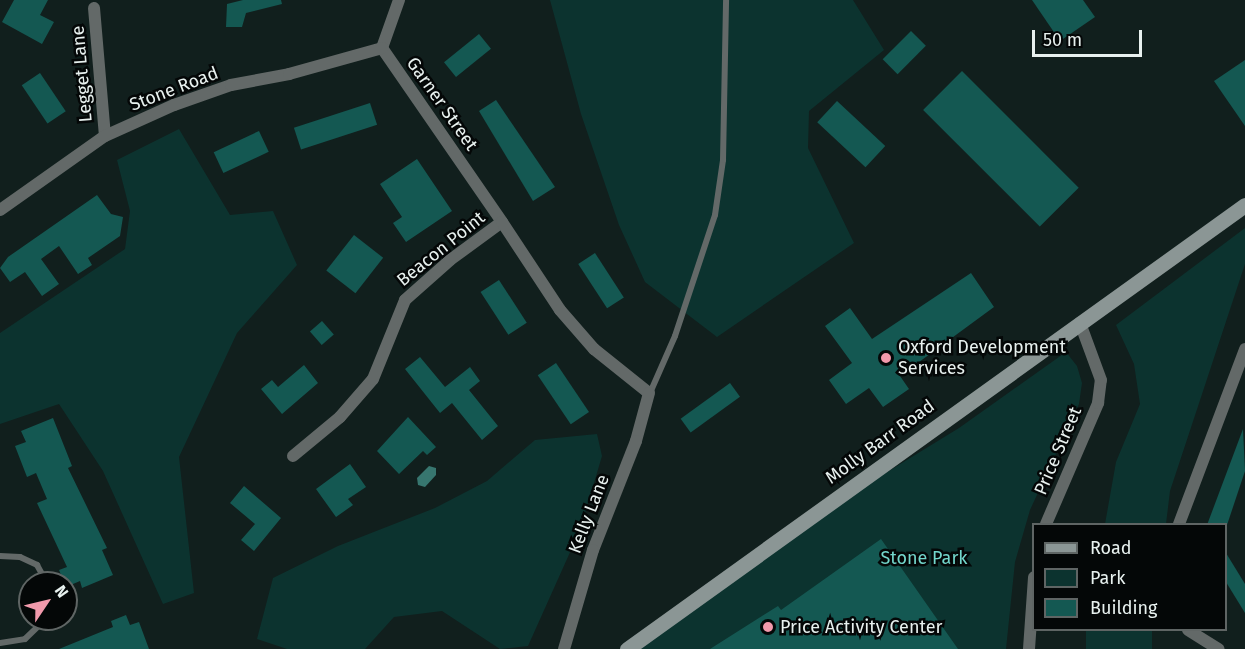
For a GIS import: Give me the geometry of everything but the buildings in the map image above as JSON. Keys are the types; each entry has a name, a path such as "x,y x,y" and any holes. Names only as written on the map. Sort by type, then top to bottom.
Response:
{"main road":[{"name":"Molly Barr Road","path":"627,649 1245,205"}],"street":[{"name":"Garner Street","path":"399,0 382,48 502,222"},
{"name":"Legget Lane","path":"94,8 105,136"},
{"name":"Stone Road","path":"0,210 105,136 231,85 289,74 382,48"},
{"name":"Beacon Point","path":"293,456 340,417 373,379 405,300 450,260 502,222 560,310 594,349 649,393"},
{"name":"Price Street","path":"1047,523 1098,403 1101,380 1080,323"},
{"path":"1180,523 1245,349"},
{"name":"Kelly Lane","path":"564,649 593,550 636,441 649,393"},
{"path":"1029,649 1032,606"},
{"path":"1190,631 1219,649"}],"lane":[{"path":"649,393 675,336 715,215 723,160 726,0"},
{"path":"0,556 20,557 37,566 40,571"},
{"path":"0,643 25,639 33,631"}],"green space":[{"path":"550,0 853,0 884,50 809,111 808,148 854,243 717,337 645,282 619,225 581,114"},
{"path":"179,129 230,215 273,211 297,265 237,333 179,457 194,593 163,604 103,471 59,404 0,424 0,333 125,249 130,211 117,160"},
{"path":"1245,228 1245,264 1170,491 1166,523 1105,523 1116,462 1140,404 1134,364 1116,325"},
{"name":"Stone Park","path":"1066,352 1077,366 1082,383 1079,404 1030,510 1015,562 1006,649 633,649 778,539 959,428"},
{"path":"597,434 602,456 580,530 528,646 500,649 442,611 394,617 365,649 287,649 257,639 273,578 338,546 435,508 487,481 535,440"},
{"path":"1086,631 1152,631 1152,649 1086,649"}],"shaded area":[{"path":"429,466 436,468 436,475 425,487 418,485 417,478"}],"place":[{"name":"Oxford Development Services","path":"886,358"},
{"name":"Price Activity Center","path":"768,627"}]}
